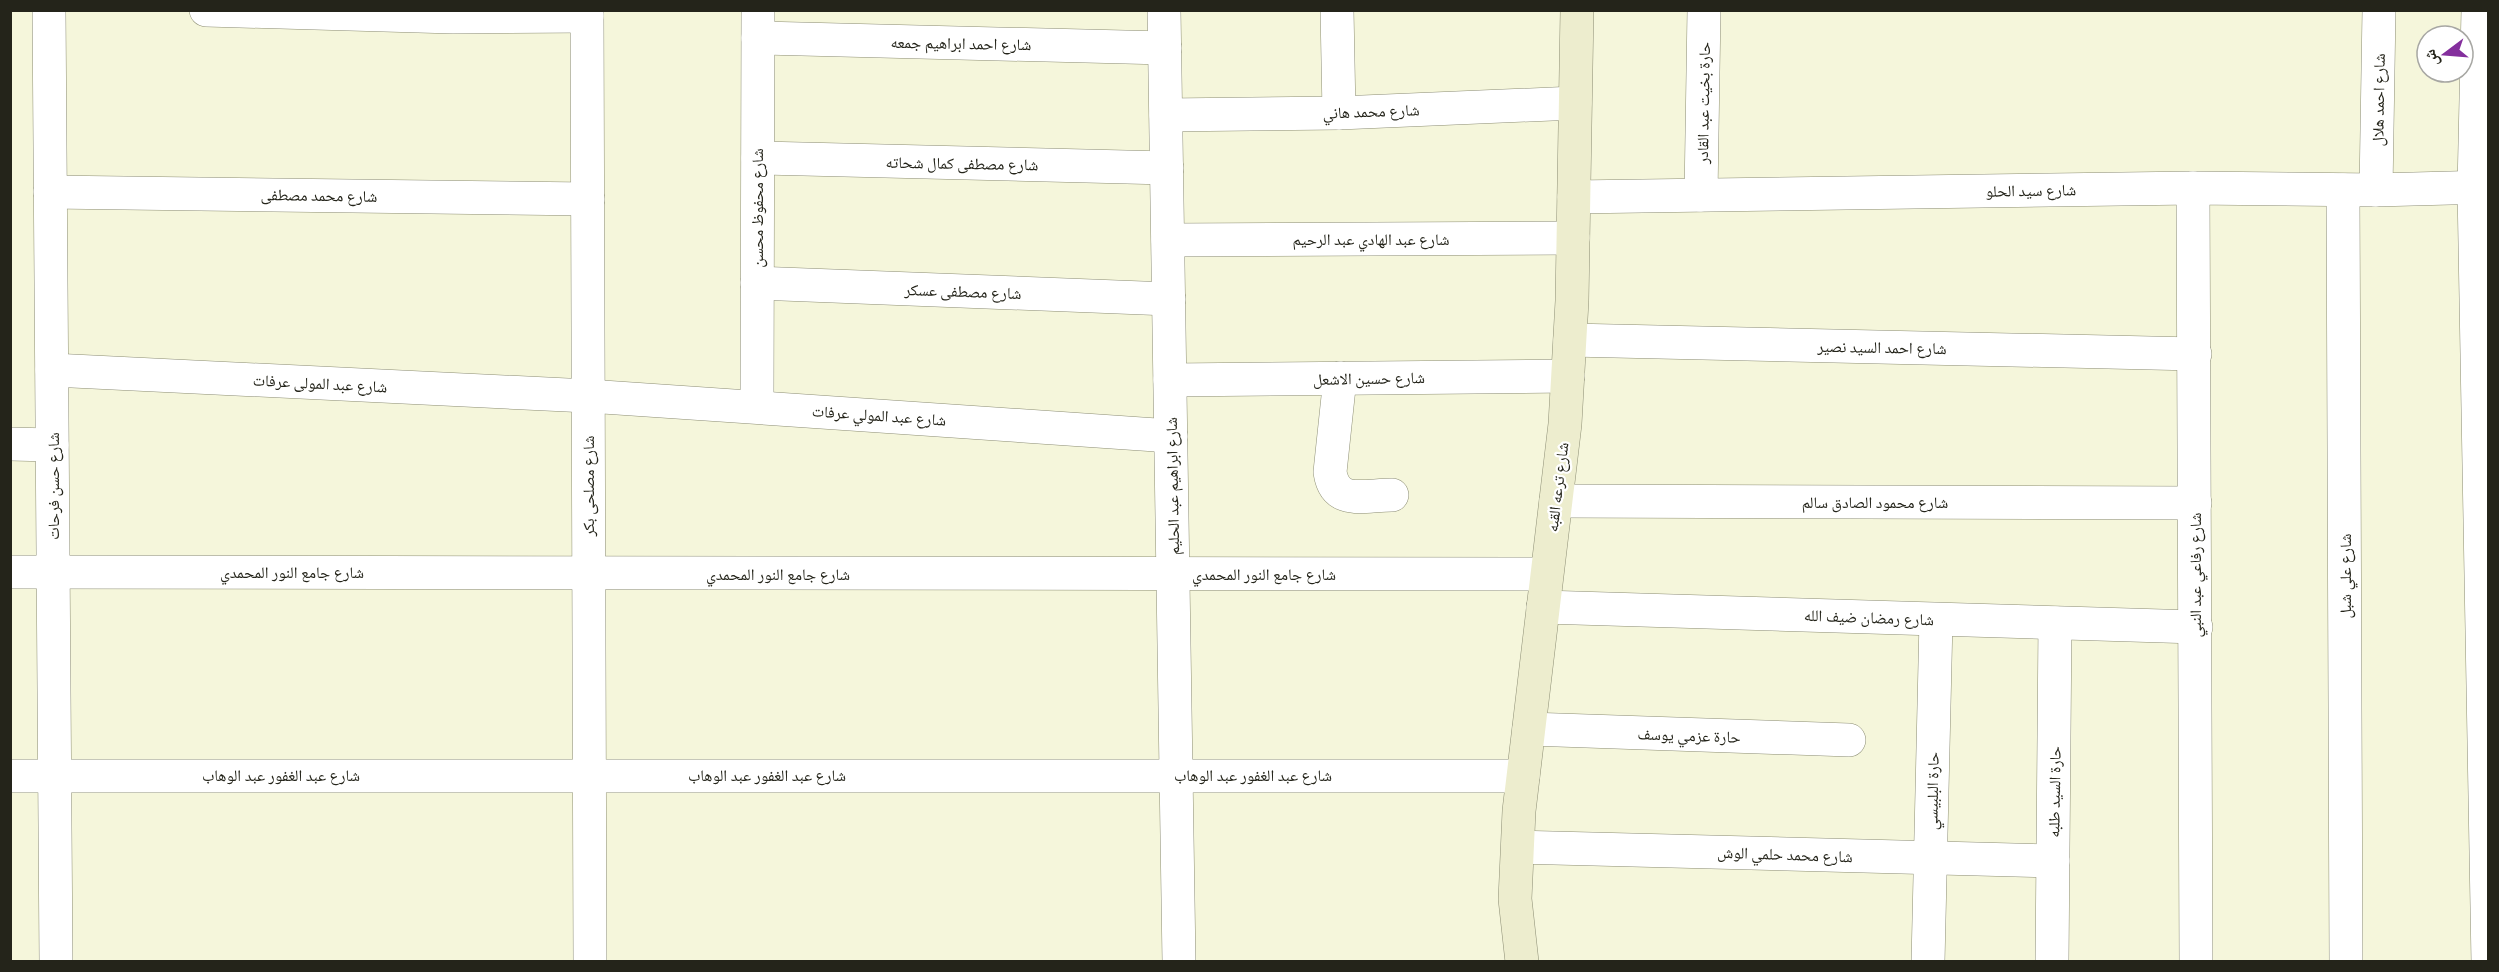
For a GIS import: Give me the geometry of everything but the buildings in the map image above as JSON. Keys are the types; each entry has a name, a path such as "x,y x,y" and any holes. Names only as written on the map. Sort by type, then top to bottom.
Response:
{"street":[{"name":"شارع حسن فرحات","path":"49,10 56,962"},
{"path":"206,10 587,14"},
{"name":"شارع ابراهيم عبد الحليم","path":"1164,10 1179,962"},
{"path":"1337,10 1339,113"},
{"name":"شارع ترعه القبه","path":"1522,962 1515,899 1523,776 1556,501 1568,376 1577,10"},
{"name":"حارة بخيت عبد القادر","path":"1701,195 1704,10"},
{"name":"شارع احمد هلال","path":"2376,190 2379,10"},
{"path":"2478,10 2488,962"},
{"name":"شارع مصلحى بكر","path":"587,14 590,962"},
{"name":"شارع احمد ابراهيم جمعه","path":"758,24 1165,48"},
{"name":"شارع محفوظ محسن","path":"757,406 758,24"},
{"name":"شارع محمد هاني","path":"1166,116 1339,113 1575,103"},
{"name":"شارع مصطفى كمال شحاته","path":"758,158 1167,168"},
{"name":"شارع سيد الحلو","path":"1574,197 2193,188 2376,190 2481,187"},
{"name":"شارع رفاعي عبد النبي","path":"2193,188 2196,962"},
{"name":"شارع علي شبل","path":"2343,190 2346,962"},
{"name":"شارع محمد مصطفى","path":"50,192 588,199"},
{"name":"شارع عبد الهادي عبد الرحيم","path":"1168,240 1573,238"},
{"name":"شارع مصطفى عسكر","path":"757,283 1169,299"},
{"name":"شارع احمد السيد نصير","path":"1570,340 2195,354"},
{"name":"شارع عبد المولى عرفات","path":"52,370 588,396"},
{"name":"شارع حسين الاشعل","path":"1170,380 1568,376"},
{"path":"1340,378 1330,472 1332,484 1336,492 1344,496 1392,495"},
{"name":"شارع عبد المولي عرفات","path":"588,396 1171,436"},
{"path":"10,444 52,446"},
{"name":"شارع محمود الصادق سالم","path":"1556,501 2195,503"},
{"name":"شارع جامع النور المحمدي","path":"10,572 1546,574"},
{"name":"شارع رمضان ضيف الله","path":"1543,607 2196,627"},
{"name":"حارة البلبيسي","path":"1928,962 1936,620"},
{"name":"حارة السيد طلبه","path":"2052,962 2055,623"},
{"name":"حارة عزمي يوسف","path":"1529,729 1849,740"},
{"name":"شارع عبد الغفور عبد الوهاب","path":"10,776 1176,774 1523,776"},
{"name":"شارع محمد حلمي الوش","path":"1518,847 2053,861"}]}
